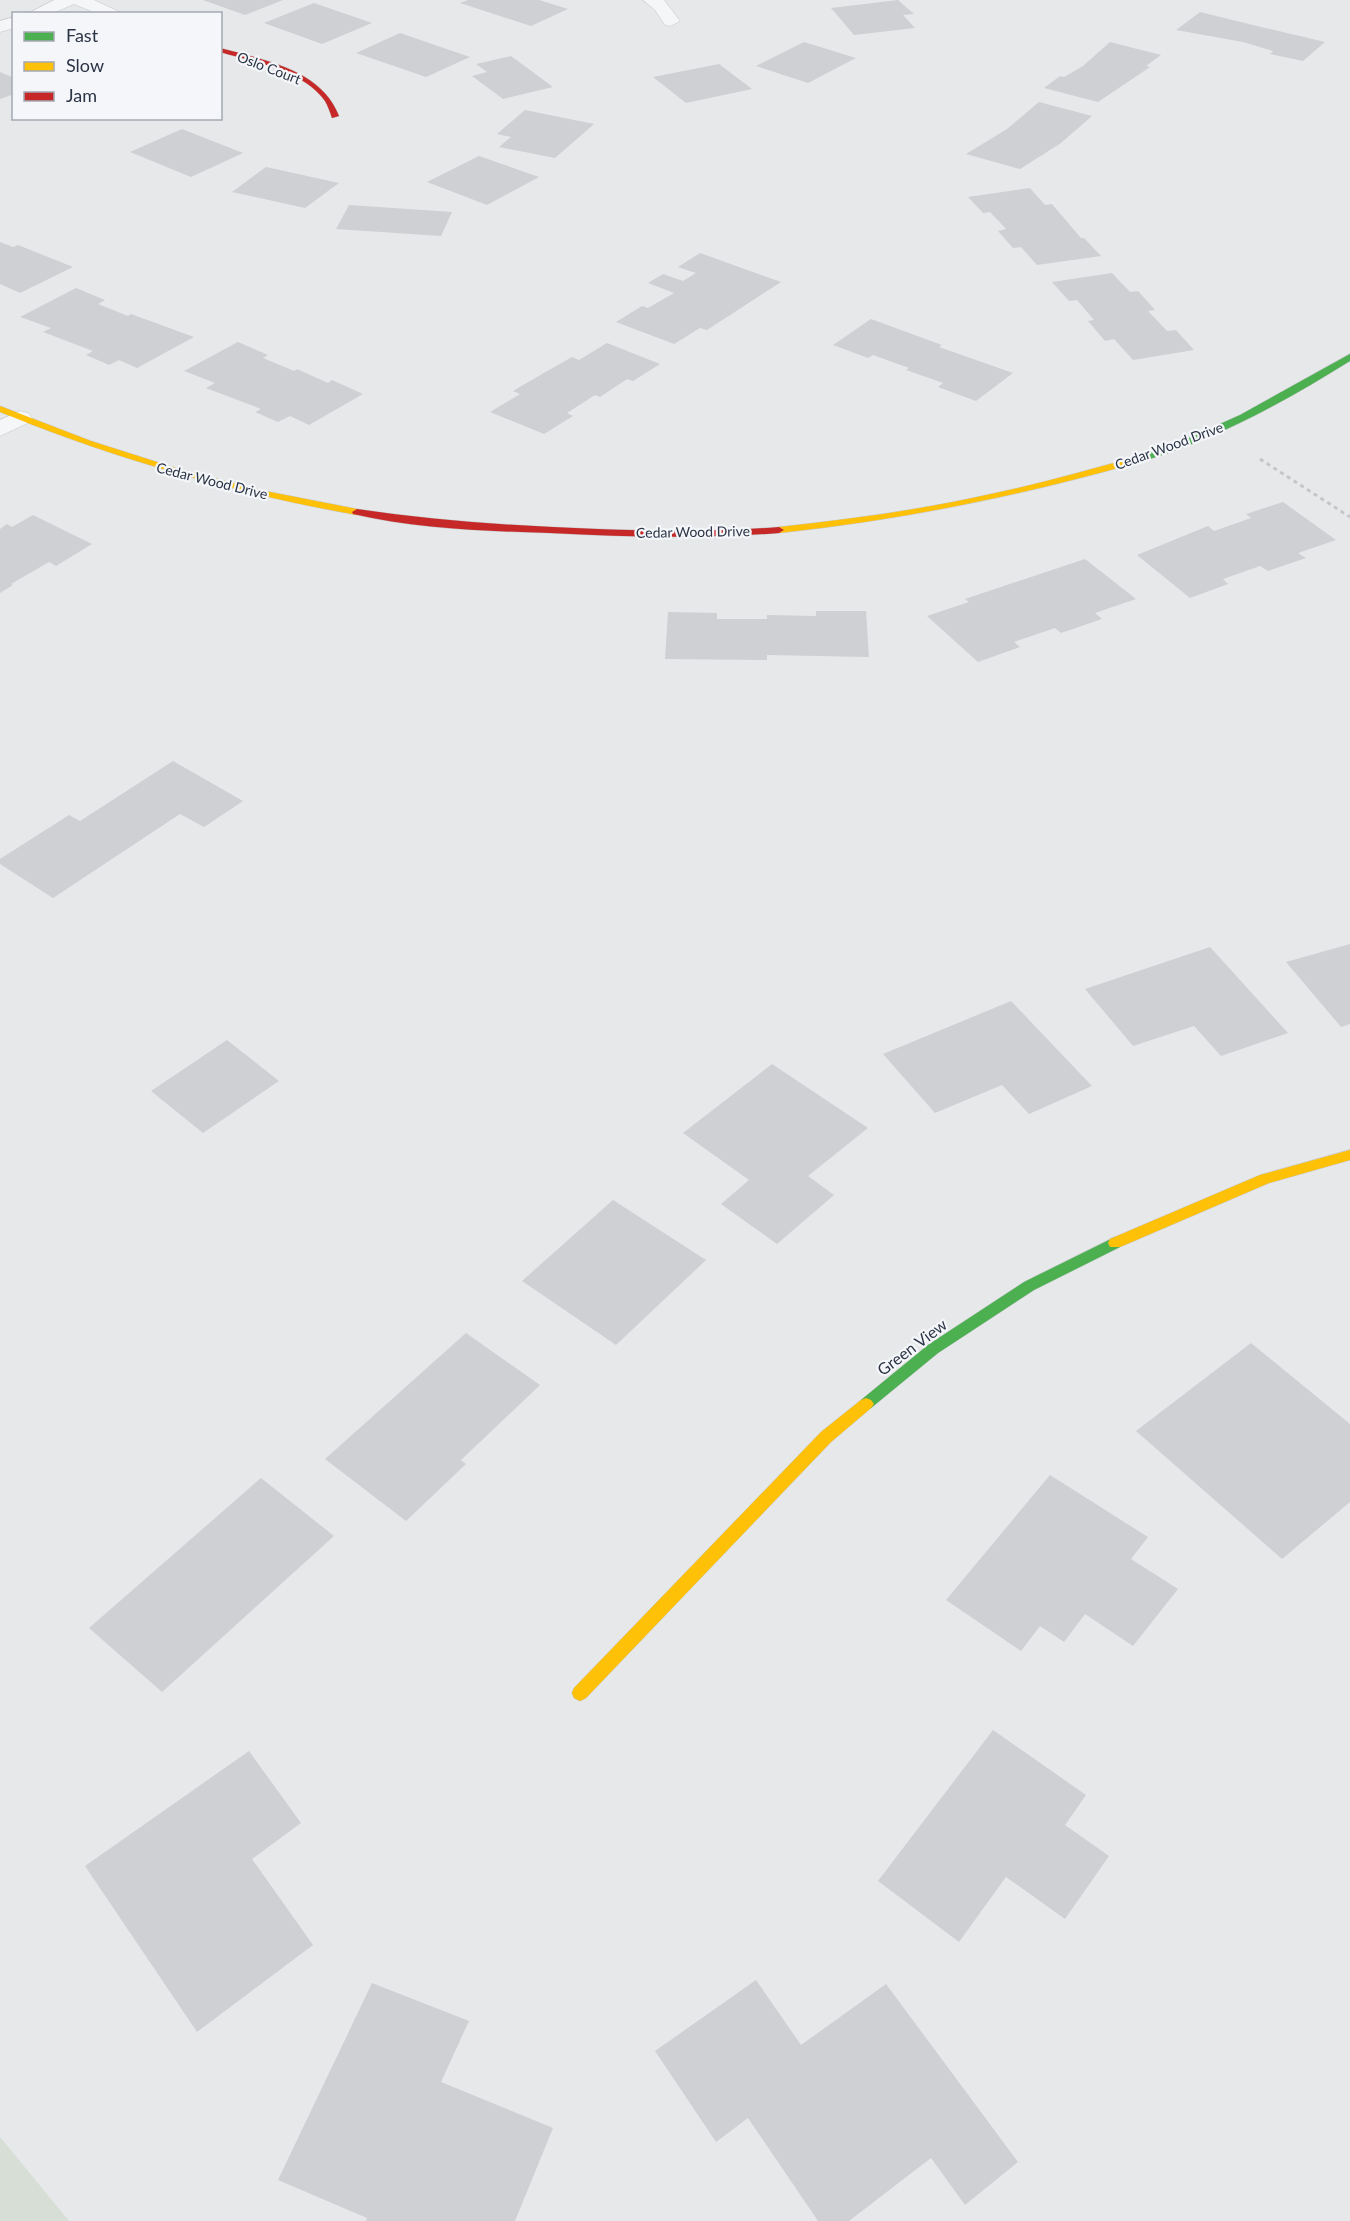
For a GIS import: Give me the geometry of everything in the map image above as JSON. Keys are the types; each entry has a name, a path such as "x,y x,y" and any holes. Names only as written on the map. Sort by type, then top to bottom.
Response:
{"street":[{"path":"40,12 69,0"},
{"path":"78,0 111,12"},
{"path":"652,0 661,6 671,21"},
{"name":"Oslo Court","path":"222,51 297,76 316,87 331,100 335,116"},
{"name":"Cedar Wood Drive","path":"7,419 159,468 241,490 324,507 417,521 493,528 673,534 769,531 913,513 1022,491 1086,474 1218,429 1270,406 1350,357"},
{"name":"Green View","path":"580,1693 826,1437 933,1349 1029,1286 1140,1230 1265,1179 1350,1155"}],"path":[{"path":"1218,429 1248,452 1350,517"}],"shaded area":[{"path":"0,2137 69,2221 0,2221"}],"building":[{"path":"203,0 283,0 245,15"},
{"path":"468,0 539,0 568,9 531,26 460,3"},
{"path":"898,0 914,14 903,15 915,28 854,35 831,8"},
{"path":"314,3 372,23 322,44 264,23"},
{"path":"1200,12 1325,42 1303,61 1270,54 1273,51 1243,42 1176,30"},
{"path":"400,33 470,57 426,77 356,53"},
{"path":"804,42 856,58 808,83 756,66"},
{"path":"1110,42 1161,55 1146,66 1150,67 1098,102 1044,88 1060,76 1064,77 1083,66"},
{"path":"511,56 553,87 503,99 472,76 487,72 476,64"},
{"path":"719,64 752,89 686,103 653,77"},
{"path":"0,72 12,77 12,95 0,99"},
{"path":"1039,102 1092,116 1061,143 1020,169 966,154 1007,129"},
{"path":"525,110 594,124 555,158 499,147 511,137 497,134"},
{"path":"182,129 243,153 191,177 130,152"},
{"path":"479,156 539,177 487,205 427,182"},
{"path":"266,167 339,183 305,208 232,192"},
{"path":"1030,188 1045,205 1052,204 1081,238 1084,238 1101,256 1037,265 1021,247 1013,248 998,231 1006,229 990,212 983,213 968,197"},
{"path":"349,205 452,212 441,236 336,229"},
{"path":"0,242 13,247 18,245 73,267 20,293 0,284"},
{"path":"700,253 781,282 707,330 700,328 674,344 616,322 642,306 648,308 674,293 648,283 663,274 683,281 696,273 678,267"},
{"path":"1112,273 1130,292 1138,291 1155,310 1148,311 1167,331 1176,330 1194,350 1133,360 1114,339 1105,341 1088,321 1094,320 1077,300 1069,301 1052,282"},
{"path":"76,288 105,300 98,304 194,337 137,368 119,360 109,365 86,355 93,351 43,332 51,328 20,317"},
{"path":"871,319 942,345 939,347 1013,373 976,401 938,387 943,383 906,370 909,368 873,355 868,358 833,345"},
{"path":"238,342 268,355 263,358 294,371 297,369 328,383 332,380 363,394 309,425 290,416 278,422 255,412 261,409 206,388 215,383 184,371"},
{"path":"607,343 660,364 633,381 627,379 600,397 595,395 567,413 573,416 544,434 490,412 520,394 513,391 572,357 579,360"},
{"path":"1283,502 1336,540 1298,553 1306,558 1268,571 1260,566 1223,579 1228,584 1190,598 1137,555 1208,526 1214,531 1251,518 1246,514"},
{"path":"33,515 92,544 56,566 49,562 0,593 0,529 7,524 12,527"},
{"path":"1085,559 1136,599 1095,613 1102,619 1061,633 1055,628 1014,642 1020,647 978,662 927,616 969,602 965,599"},
{"path":"816,611 866,611 869,657 767,655 767,660 665,659 668,612 717,613 717,619 767,619 767,615 816,616"},
{"path":"173,761 243,801 204,827 180,814 53,898 0,864 0,859 69,815 80,821"},
{"path":"1350,944 1350,1024 1341,1027 1286,962"},
{"path":"1210,947 1288,1033 1221,1056 1194,1026 1133,1046 1085,989"},
{"path":"1011,1001 1092,1086 1029,1114 1002,1085 935,1113 883,1054"},
{"path":"227,1040 279,1081 203,1133 151,1091"},
{"path":"772,1064 868,1128 808,1176 834,1195 777,1244 721,1204 749,1180 683,1133"},
{"path":"613,1200 706,1260 616,1345 522,1281"},
{"path":"466,1333 540,1385 461,1460 466,1464 406,1521 325,1459"},
{"path":"1251,1343 1350,1424 1350,1502 1282,1559 1136,1431"},
{"path":"1050,1475 1148,1537 1131,1559 1178,1589 1133,1646 1085,1614 1064,1642 1040,1626 1021,1651 946,1600"},
{"path":"261,1478 334,1536 162,1692 89,1628"},
{"path":"993,1730 1086,1795 1065,1825 1109,1856 1065,1919 1006,1877 959,1942 878,1881"},
{"path":"249,1751 301,1823 252,1859 313,1945 197,2032 85,1866"},
{"path":"756,1980 801,2045 886,1984 1018,2162 965,2205 931,2158 849,2221 818,2221 748,2118 716,2142 655,2051"},
{"path":"372,1983 469,2021 441,2082 553,2128 515,2221 366,2221 367,2218 278,2180"}],"traffic: fast":[{"path":"1129,462 1216,430 1270,404 1350,357"},
{"path":"866,1404 933,1349 1029,1286 1115,1243"}],"traffic: slow":[{"path":"0,409 87,443 175,471 265,494 357,512"},
{"path":"779,530 867,520 956,505 1129,462"},
{"path":"1115,1243 1265,1179 1350,1155"},
{"path":"580,1693 826,1437 866,1404"}],"traffic: jam":[{"path":"222,51 288,71 305,80 319,90 329,102 335,116"},
{"path":"357,512 447,524 537,530 688,534 779,530"}]}
